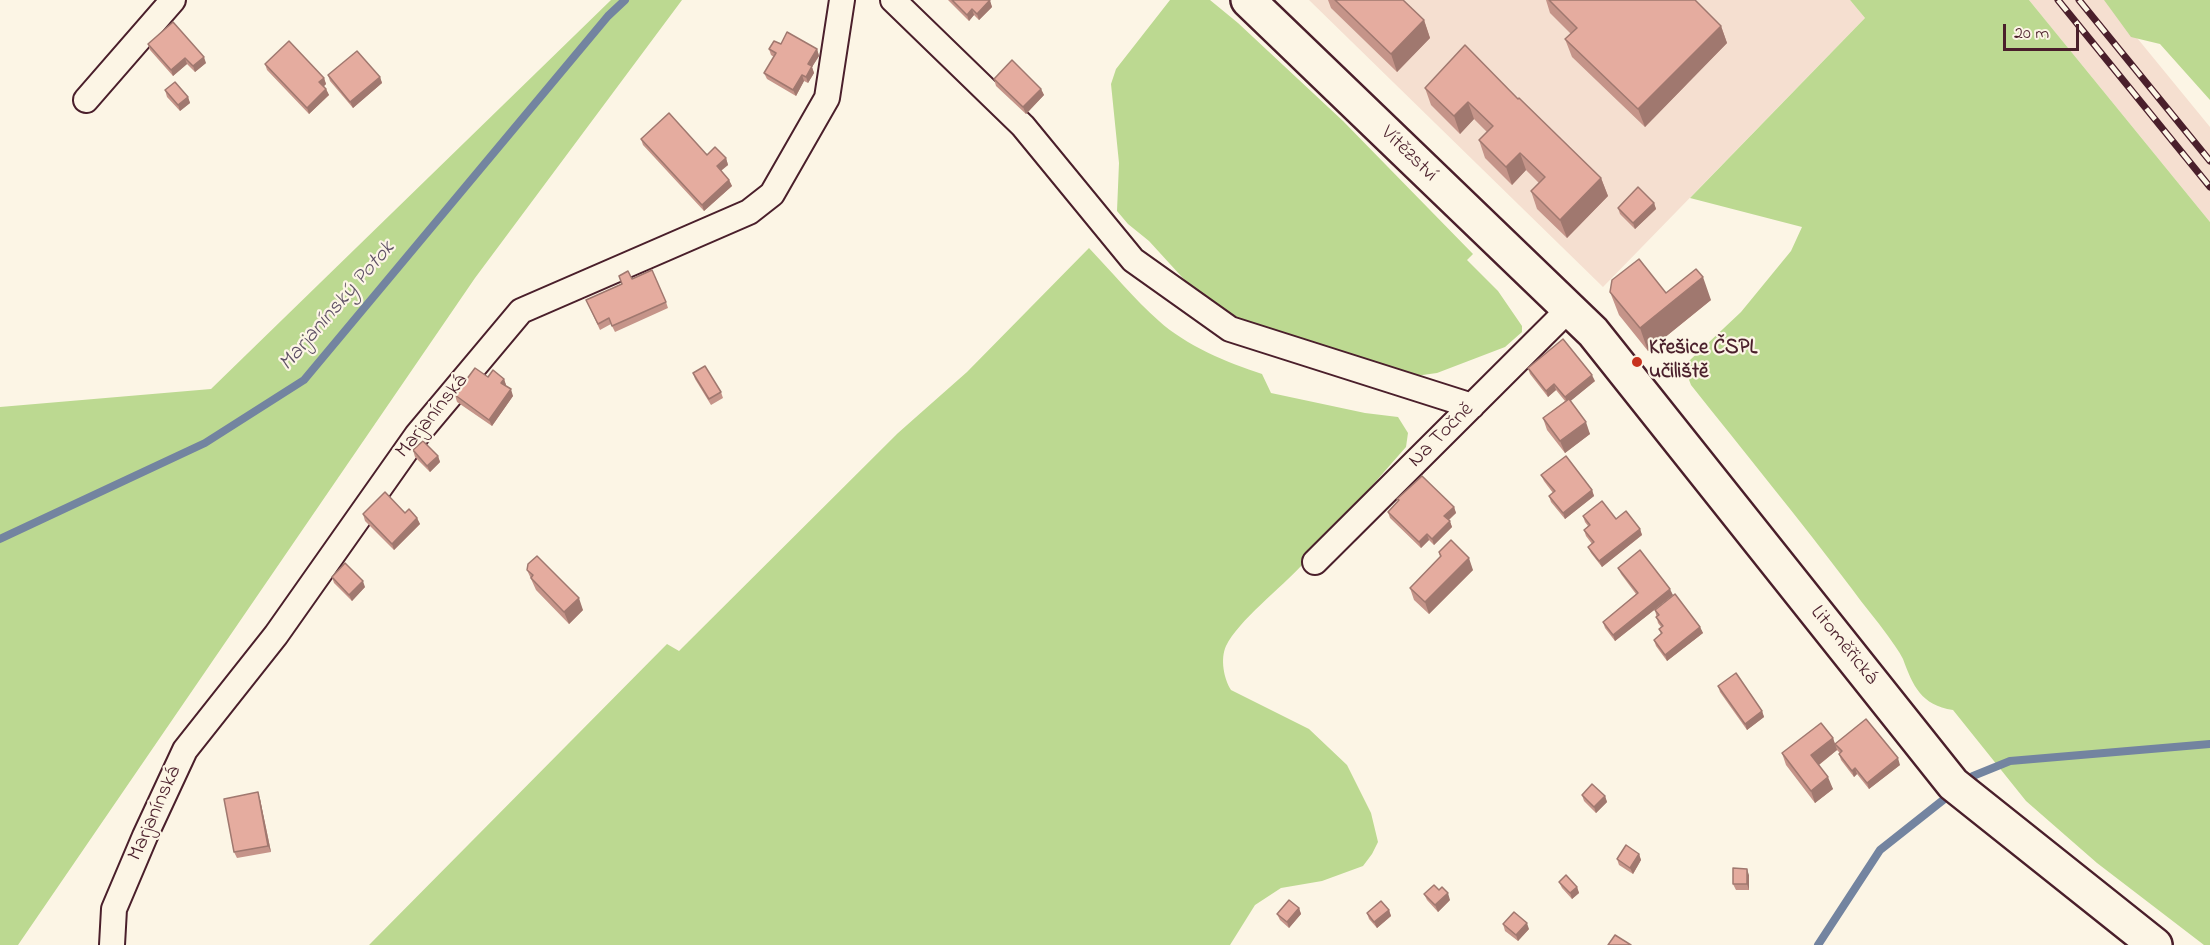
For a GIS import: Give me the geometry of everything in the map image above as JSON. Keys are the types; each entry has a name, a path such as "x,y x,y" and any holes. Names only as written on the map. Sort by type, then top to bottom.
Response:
{"main road":[{"name":"Vítězství","path":"1248,0 1569,309"},
{"name":"Litoměřická","path":"1569,309 1599,340 1962,792 2156,945"}],"street":[{"path":"86,100 173,0"},
{"name":"Marjanínská","path":"112,945 114,909 185,750 276,635 417,435 520,311 749,212 772,194 827,98 842,0"},
{"path":"892,0 1023,126 1133,260 1230,329 1472,406"},
{"name":"Na Točně","path":"1315,562 1569,309"}],"shaded area":[{"path":"1309,0 1850,0 1865,18 1603,287"},
{"path":"2029,0 2106,0 2210,127 2210,222"}],"green space":[{"path":"611,0 682,0 475,278 18,945 0,945 0,407 211,389"},
{"path":"1170,0 1210,0 1238,23 1343,121 1473,254 1467,260 1498,291 1522,326 1522,332 1505,347 1437,373 1408,377 1253,331 1191,287 1149,241 1128,224 1117,211 1119,163 1111,84 1116,69"},
{"path":"1850,0 2029,0 2210,222 2210,945 2204,945 2097,863 2026,801 1953,710 1933,704 1920,693 1901,656 1884,630 1691,385 1686,372 1689,361 1741,312 1791,251 1802,227 1690,198 1865,18"},
{"path":"2104,0 2210,0 2210,100 2160,44 2131,37"},
{"path":"1089,248 1141,304 1169,330 1207,352 1262,374 1271,393 1365,413 1398,417 1408,433 1406,447 1315,551 1240,626 1226,646 1223,657 1226,680 1231,690 1309,729 1347,765 1371,813 1378,842 1363,866 1322,881 1281,888 1255,905 1230,945 369,945 667,644 679,651 898,433 967,372"}],"building":[{"path":"952,0 990,0 977,14 972,9 967,15"},
{"path":"1335,0 1403,0 1424,20 1391,54"},
{"path":"1549,0 1695,0 1721,26 1638,109 1565,39 1577,28"},
{"path":"173,22 204,57 193,66 185,58 171,70 148,44"},
{"path":"787,32 817,49 808,64 812,66 806,77 802,75 793,90 764,73 776,53 769,49 774,41 781,44"},
{"path":"289,41 324,78 319,82 326,89 307,108 265,64"},
{"path":"1465,45 1601,178 1560,220 1531,191 1545,177 1520,153 1506,167 1479,140 1493,126 1468,102 1454,116 1425,88"},
{"path":"357,51 380,77 350,102 328,75"},
{"path":"1012,60 1041,89 1023,107 994,79"},
{"path":"175,82 188,97 178,105 165,90"},
{"path":"669,113 707,155 715,147 726,158 717,166 729,180 702,205 641,139"},
{"path":"1638,187 1654,203 1633,223 1618,208"},
{"path":"1639,259 1666,293 1696,269 1703,277 1640,328 1610,292 1612,280"},
{"path":"652,270 666,302 612,326 609,318 598,324 586,300 622,284 619,276 628,271 632,279"},
{"path":"1563,339 1592,375 1565,397 1554,384 1546,391 1528,368"},
{"path":"705,366 721,392 709,399 693,373"},
{"path":"475,368 488,377 493,370 504,379 501,383 511,389 489,420 455,395"},
{"path":"1569,399 1586,422 1560,441 1543,418"},
{"path":"423,441 438,456 427,466 413,450"},
{"path":"1566,456 1592,490 1563,513 1549,496 1555,491 1541,475"},
{"path":"1422,476 1454,507 1444,516 1450,521 1432,539 1427,534 1419,542 1388,512 1399,500 1397,499"},
{"path":"385,492 405,513 409,509 417,518 392,544 363,514"},
{"path":"1602,501 1616,519 1626,511 1640,529 1599,561 1588,547 1594,542 1584,530 1590,525 1583,516"},
{"path":"1451,540 1469,558 1425,602 1410,588 1441,556 1439,552"},
{"path":"1640,550 1670,589 1613,635 1603,622 1638,593 1618,568"},
{"path":"537,556 579,598 564,612 531,578 533,575 527,570 528,564"},
{"path":"345,563 363,581 349,595 332,577"},
{"path":"1675,594 1700,627 1665,655 1654,640 1662,633 1659,629 1663,626 1656,617 1659,615 1655,610"},
{"path":"1736,673 1762,711 1745,724 1718,686"},
{"path":"1866,719 1898,758 1867,783 1855,768 1852,771 1839,754 1842,751 1835,744"},
{"path":"1821,723 1833,738 1811,755 1828,777 1811,791 1782,753"},
{"path":"1592,784 1605,796 1594,807 1582,795"},
{"path":"258,792 268,846 234,852 224,799"},
{"path":"1626,845 1639,854 1630,868 1617,859"},
{"path":"1733,868 1747,869 1747,884 1733,884"},
{"path":"1566,875 1577,887 1570,893 1559,882"},
{"path":"1434,885 1439,890 1442,887 1448,893 1435,905 1424,894"},
{"path":"1289,900 1299,908 1287,922 1277,914"},
{"path":"1381,901 1389,910 1374,922 1367,913"},
{"path":"1514,912 1527,923 1516,935 1503,924"},
{"path":"1615,935 1631,945 1608,945"}],"waterway":[{"name":"Marjanínský Potok","path":"0,539 205,443 304,380 608,16 625,0"},
{"path":"1964,783 1973,776 2010,761 2210,744"},
{"path":"1818,945 1880,850 1952,793"}],"railway":[{"path":"2058,0 2210,187"},
{"path":"2079,0 2210,161"}],"place":[{"name":"Křešice ČSPL učiliště","path":"1637,362"}]}
